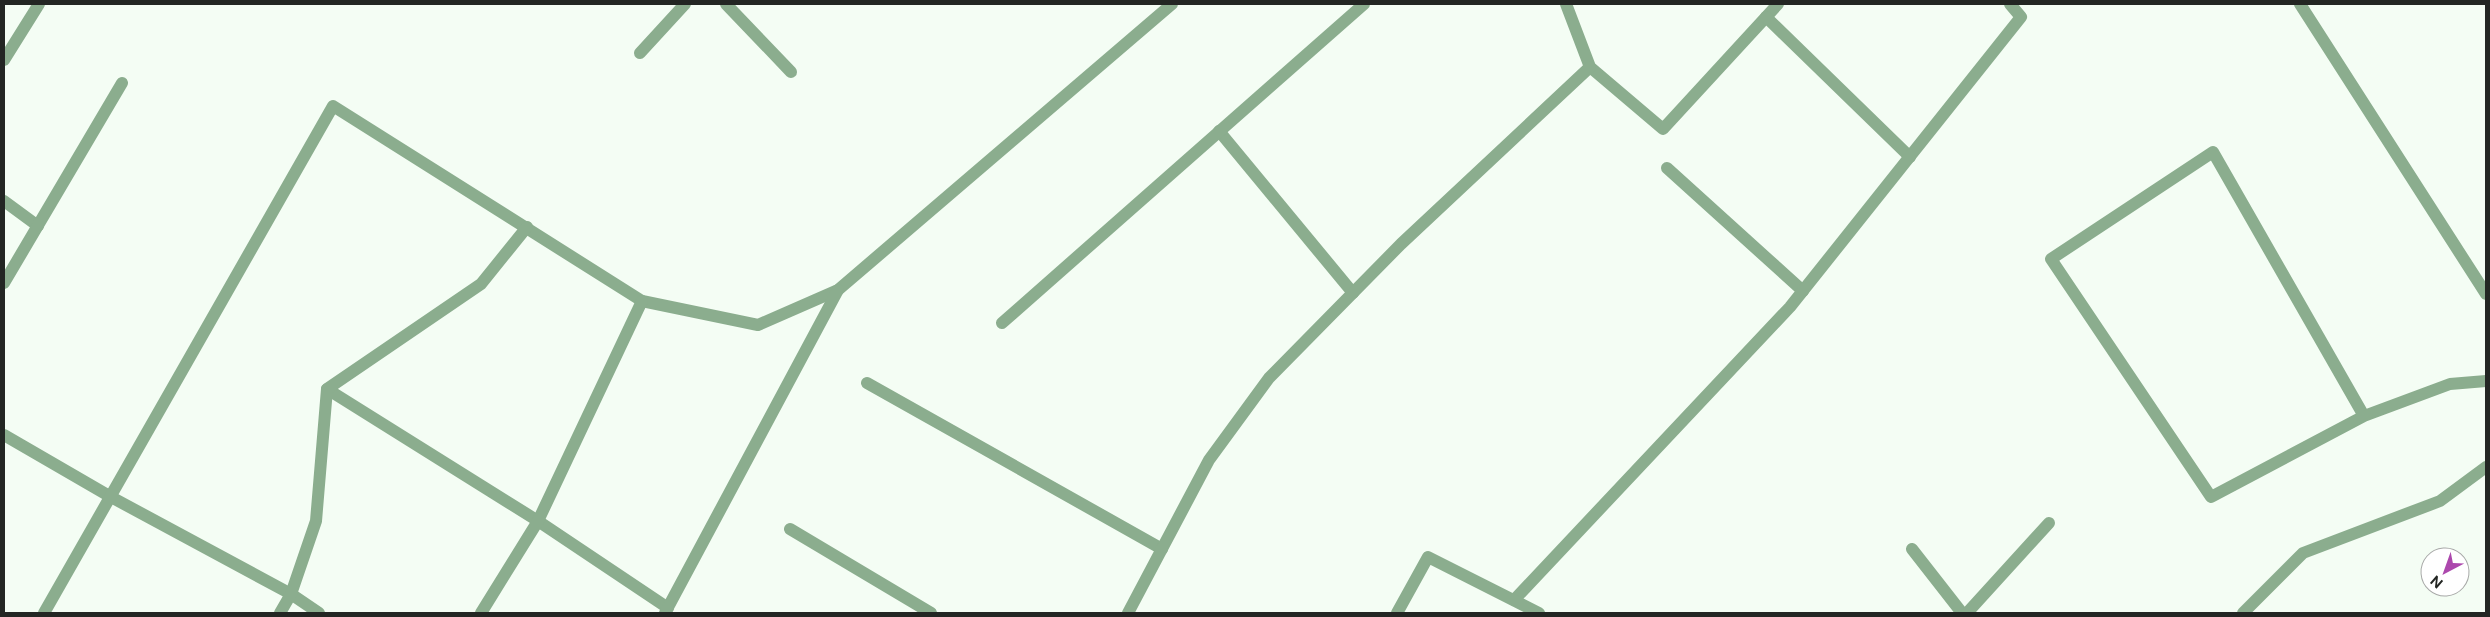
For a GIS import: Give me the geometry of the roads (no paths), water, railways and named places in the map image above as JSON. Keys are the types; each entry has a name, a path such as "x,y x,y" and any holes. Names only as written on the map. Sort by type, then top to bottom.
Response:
{"street":[{"path":"4,60 39,4"},
{"path":"640,53 685,4"},
{"path":"726,4 791,72"},
{"path":"44,613 333,106 642,301 758,325 838,290 1172,4"},
{"path":"1002,323 1364,4"},
{"path":"1566,4 1590,67 1663,129 1778,4"},
{"path":"1514,600 1803,291 2021,17 2010,4"},
{"path":"2300,4 2486,294"},
{"path":"1766,17 1910,157"},
{"path":"1128,613 1209,460 1264,386 1401,244 1590,67"},
{"path":"4,283 122,83"},
{"path":"1220,132 1353,293"},
{"path":"2364,416 2213,152 2051,259 2211,497 2364,416 2450,384 2486,381"},
{"path":"1667,168 1803,291"},
{"path":"4,201 38,226"},
{"path":"327,389 481,284 527,227"},
{"path":"327,389 538,520 666,610 838,290"},
{"path":"481,613 538,520 642,301"},
{"path":"866,383 1162,549"},
{"path":"280,613 291,594 316,521 327,389"},
{"path":"4,435 111,497 291,594 319,613"},
{"path":"2244,613 2303,553 2440,502 2486,467"},
{"path":"1967,613 2049,523"},
{"path":"790,528 931,613"},
{"path":"1912,549 1962,613"},
{"path":"1397,613 1428,557 1539,613"}]}
